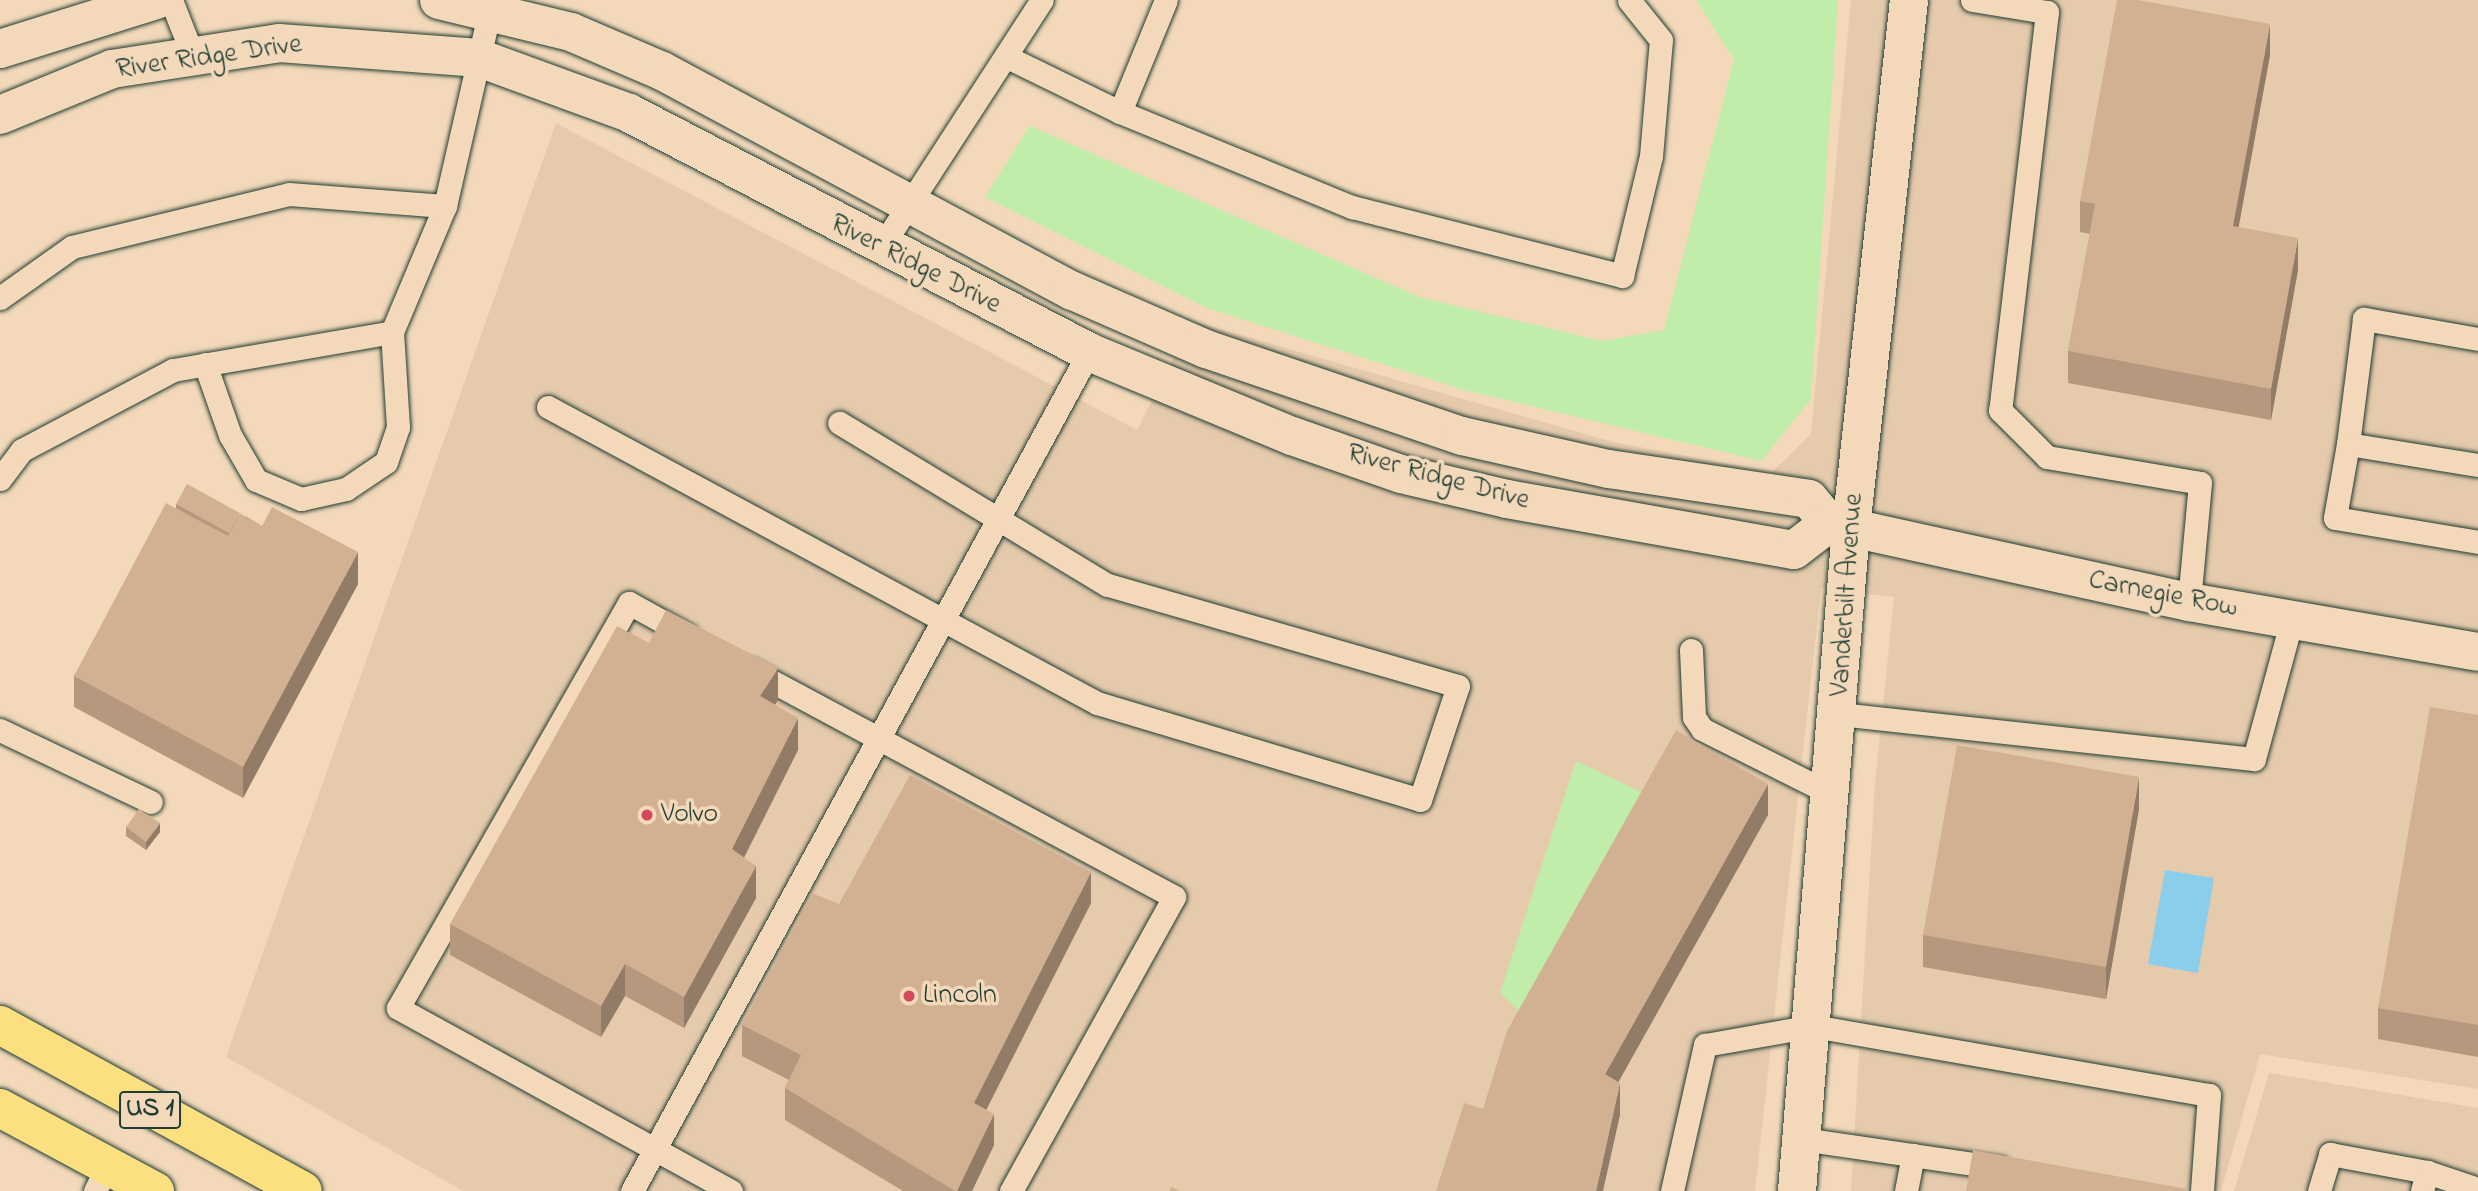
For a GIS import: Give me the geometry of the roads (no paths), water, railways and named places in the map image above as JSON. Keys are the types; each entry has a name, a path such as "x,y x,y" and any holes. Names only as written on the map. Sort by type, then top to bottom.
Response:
{"main road":[{"name":"US 1","path":"0,1025 303,1191"},
{"name":"US 1","path":"0,1108 101,1178 155,1191"}],"street":[{"name":"River Ridge Drive","path":"0,49 156,0"},
{"name":"River Ridge Drive","path":"0,115 113,69 279,43 479,58 629,113 880,248 1088,352 1292,436 1401,474 1507,499 1794,550 1840,526 1809,499 1596,466 1462,436 1348,400 1194,344 906,207 662,71 571,32 490,9 439,0"},
{"name":"Vanderbilt Avenue","path":"1797,1191 1839,713 1840,526 1909,0"},
{"name":"Carnegie Row","path":"1840,526 2189,602 2478,652"}],"lane":[{"path":"171,0 193,56"},
{"path":"880,248 1042,0"},
{"path":"1120,111 1166,0"},
{"path":"1007,57 1120,111 1352,207 1622,276 1651,156 1661,40 1629,0"},
{"path":"1972,0 2047,12 2000,410 2047,457 2200,483 2189,602"},
{"path":"205,364 230,435 257,480 301,499 346,489 386,462 398,427 392,332 445,206 490,9"},
{"path":"0,298 72,247 289,194 445,206"},
{"path":"2478,339 2364,318 2348,444 2335,518 2478,542"},
{"path":"0,479 22,450 173,370 392,332"},
{"path":"632,1191 944,625 1088,352"},
{"path":"548,407 944,625 1097,703 1420,800 1458,686 1107,585 839,423"},
{"path":"2348,444 2478,465"},
{"path":"731,1191 656,1147 398,1008 629,603 1174,897 1011,1191"},
{"path":"1839,713 2254,759 2292,619"},
{"path":"1691,650 1694,717 1702,729 1832,794"},
{"path":"0,730 151,802"},
{"path":"1672,1191 1705,1045 1813,1026 2209,1095 2202,1191"},
{"path":"1802,1139 2023,1171"},
{"path":"2319,1191 2330,1154 2425,1182 2478,1189"},
{"path":"1906,1191 1913,1155"}],"water":[{"path":"2165,870 2214,878 2198,973 2148,964"}],"place":[{"name":"Volvo","path":"647,815"},
{"name":"Lincoln","path":"909,996"}]}
